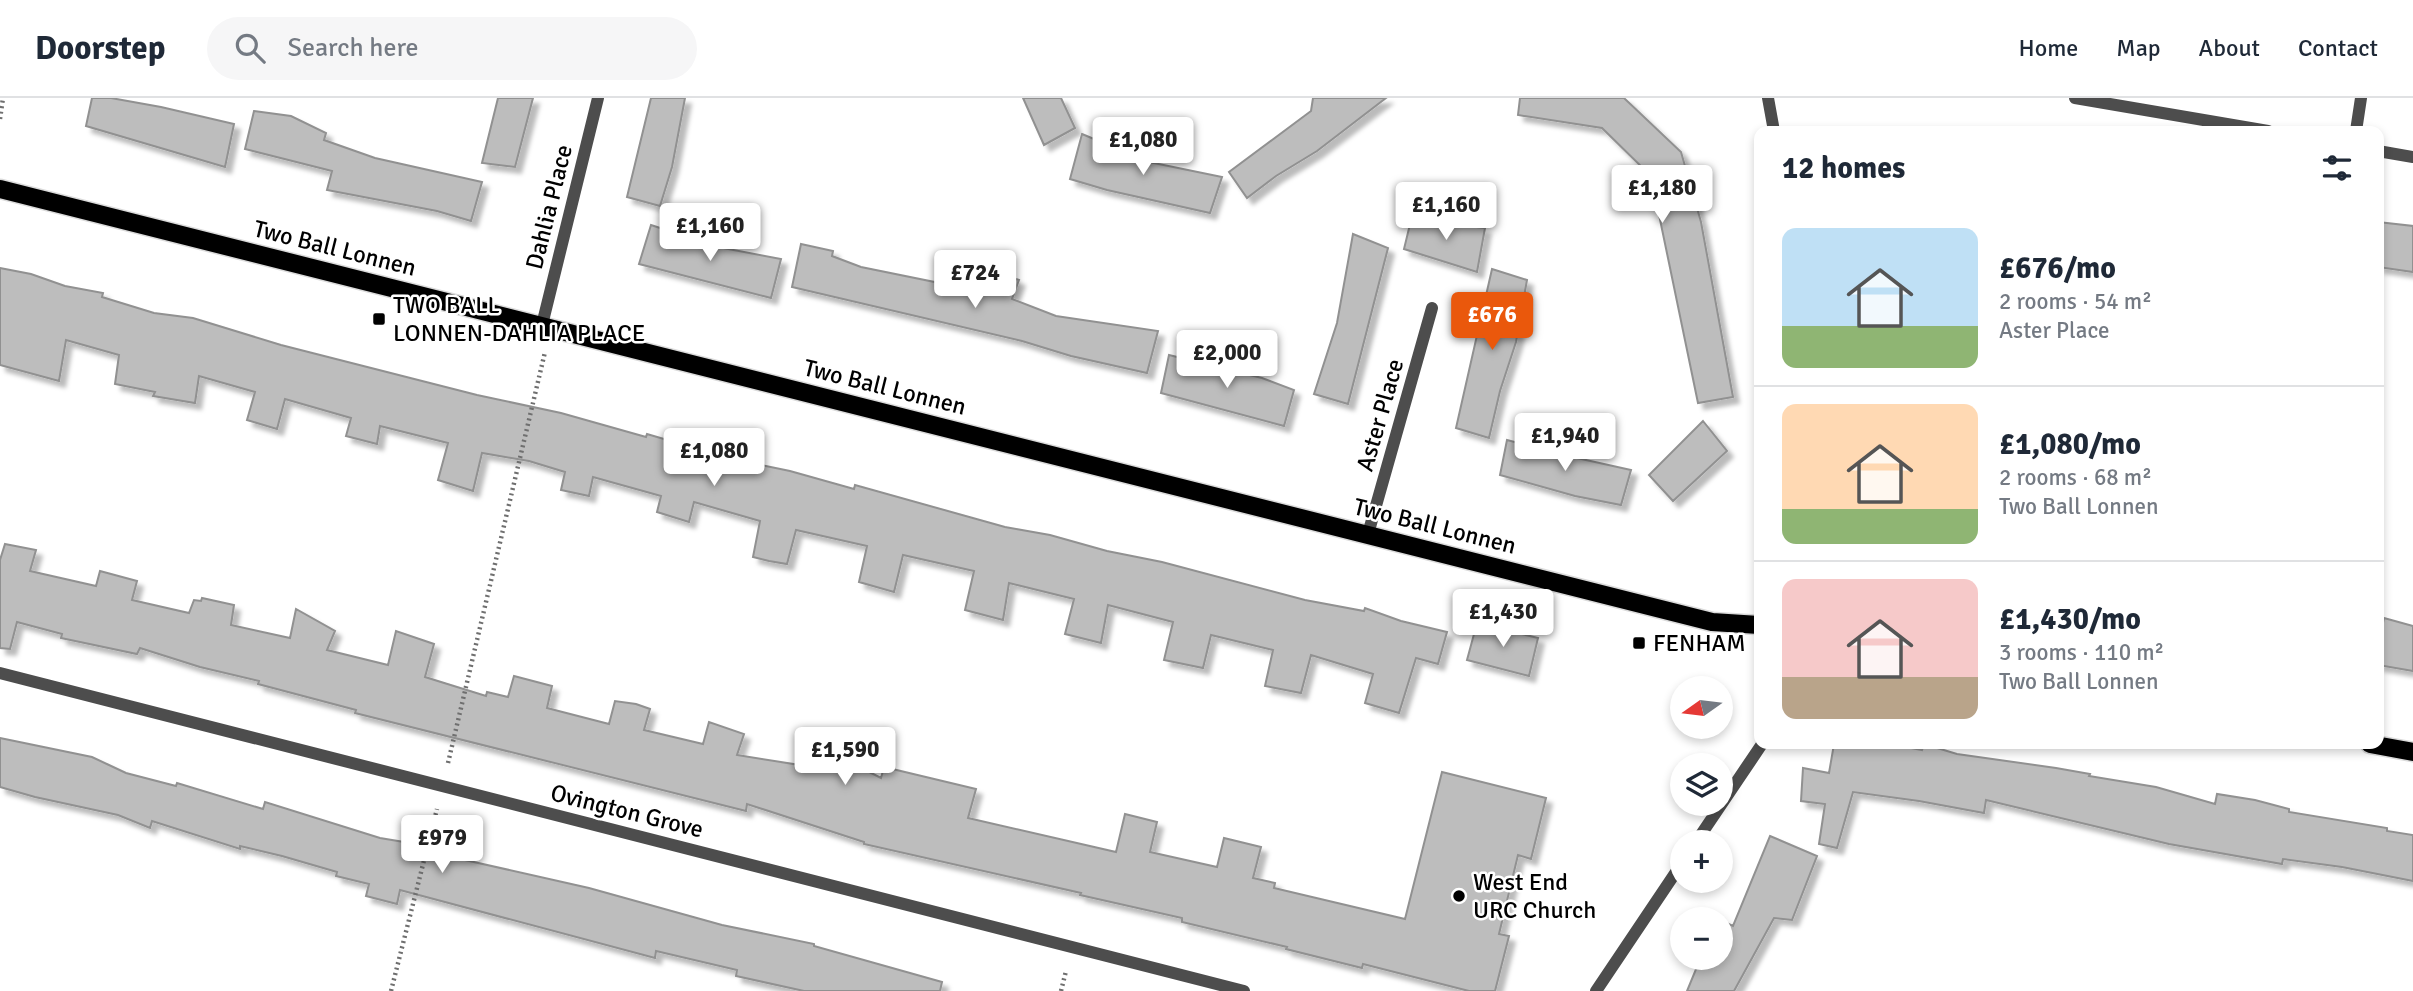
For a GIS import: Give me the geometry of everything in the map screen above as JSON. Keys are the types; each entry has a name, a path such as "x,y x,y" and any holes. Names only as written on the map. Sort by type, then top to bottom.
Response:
{"main road":[{"name":"Two Ball Lonnen","path":"0,189 1712,622 1754,625"},
{"path":"2384,747 2413,752"}],"street":[{"name":"Dahlia Place","path":"546,326 598,98"},
{"path":"1768,98 1773,126"},
{"path":"2075,98 2238,126"},
{"path":"2357,126 2361,98"},
{"path":"2384,152 2413,157"},
{"name":"Aster Place","path":"1368,534 1432,308"},
{"name":"Ovington Grove","path":"0,673 1244,991"},
{"path":"1704,830 1759,749"},
{"path":"1596,991 1670,881"}],"path":[{"path":"0,119 3,98"},
{"path":"391,991 443,786 546,326"}],"building":[{"path":"92,98 111,98 161,107 234,124 225,167 86,126"},
{"path":"498,98 533,98 515,167 482,163"},
{"path":"651,98 685,98 672,167 660,206 627,197"},
{"path":"1023,98 1061,98 1075,128 1044,145"},
{"path":"1313,98 1386,98 1317,151 1247,198 1229,172 1311,111"},
{"path":"1520,98 1624,98 1681,152 1701,222 1733,397 1698,403 1651,176 1602,128 1518,115"},
{"path":"254,111 291,116 326,133 324,140 375,158 482,182 471,221 437,211 327,190 332,171 245,149"},
{"path":"1082,134 1149,162 1222,177 1210,213 1070,179"},
{"path":"1412,216 1485,228 1477,272 1404,249"},
{"path":"2384,223 2413,226 2413,272 2384,268"},
{"path":"651,225 718,247 781,259 771,298 639,264"},
{"path":"1353,234 1388,248 1348,404 1314,394 1337,323"},
{"path":"801,244 833,251 832,256 861,267 979,291 987,270 1019,280 1012,299 1056,316 1158,331 1147,373 792,287"},
{"path":"0,268 31,274 65,286 103,293 102,297 154,313 193,318 281,345 477,395 561,413 646,437 647,434 732,459 790,471 854,489 855,485 1005,527 1162,562 1305,600 1364,611 1365,608 1401,621 1447,632 1438,664 1416,658 1399,713 1365,703 1373,674 1311,655 1301,693 1265,686 1273,650 1211,635 1203,668 1164,660 1173,622 1108,605 1101,643 1065,634 1074,599 1009,583 1003,620 965,610 974,571 903,555 894,592 859,582 867,546 796,530 787,564 753,557 760,521 694,502 689,522 657,512 661,496 593,477 589,496 561,490 565,472 529,461 482,453 473,491 438,480 448,443 380,426 377,444 346,436 351,418 285,399 277,429 247,420 255,392 199,376 195,403 153,396 155,392 115,384 119,355 66,340 59,381 0,365"},
{"path":"1492,269 1527,280 1516,342 1500,391 1489,438 1456,428"},
{"path":"1169,355 1262,378 1294,390 1284,426 1161,393"},
{"path":"1703,421 1727,451 1673,501 1649,475"},
{"path":"1507,440 1631,470 1621,505 1575,496 1500,475"},
{"path":"5,544 36,550 30,571 96,586 100,571 137,581 132,600 189,613 194,600 201,601 202,598 234,605 231,625 290,638 296,609 335,631 327,650 388,665 396,631 434,644 425,677 486,696 487,692 508,697 514,676 552,686 547,708 609,724 615,701 636,704 650,709 644,730 703,744 709,722 744,734 737,755 800,765 802,748 826,750 881,778 884,767 976,789 968,818 1116,852 1125,814 1157,822 1150,852 1217,867 1224,838 1261,847 1253,878 1275,883 1274,888 1405,919 1442,772 1546,798 1531,859 1518,855 1499,934 1509,936 1495,991 1469,991 1363,964 1362,968 1286,949 1287,947 1182,922 1182,918 1080,895 1081,893 864,844 747,804 746,811 355,713 356,710 140,648 137,654 61,638 62,634 17,622 10,649 0,648 0,560"},
{"path":"2384,618 2413,626 2413,671 2384,666"},
{"path":"1477,623 1538,638 1529,676 1467,660"},
{"path":"0,738 92,757 126,773 176,786 177,783 263,809 265,802 380,838 416,844 465,860 589,888 722,925 814,944 942,982 940,991 804,991 736,976 737,970 656,951 655,958 400,890 397,904 366,896 369,884 336,876 337,872 240,846 240,849 152,821 150,828 118,815 0,787"},
{"path":"1833,749 1940,749 2156,787 2215,804 2217,794 2255,800 2289,809 2289,812 2387,828 2387,831 2413,835 2413,881 2342,867 2283,859 2282,864 2169,844 1986,800 1984,813 1853,792 1837,848 1819,844 1825,804 1801,801 1803,768 1829,773"},
{"path":"1770,836 1817,856 1792,920 1774,918 1734,991 1687,991 1696,970 1733,970 1733,926"}],"place":[{"name":"TWO BALL LONNEN-DAHLIA PLACE","path":"379,319"},
{"name":"FENHAM","path":"1639,643"},
{"name":"West End URC Church","path":"1459,896"}]}
